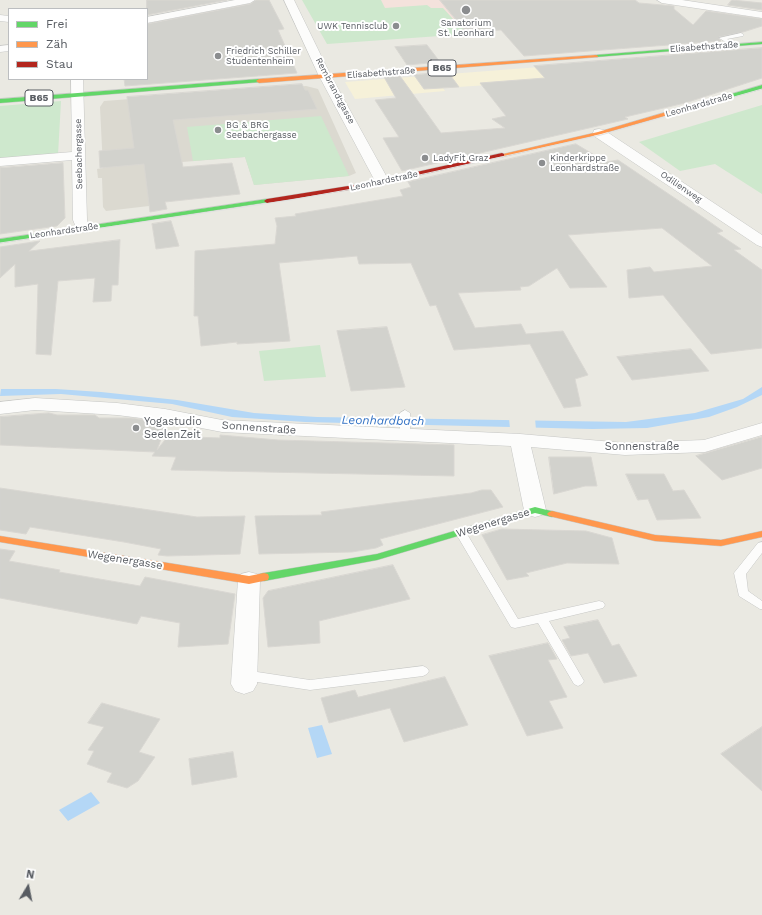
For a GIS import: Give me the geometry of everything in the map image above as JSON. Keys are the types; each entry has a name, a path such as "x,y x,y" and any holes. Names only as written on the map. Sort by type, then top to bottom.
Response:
{"main road":[{"name":"Elisabethstraße","path":"0,101 762,43"},
{"name":"Leonhardstraße","path":"0,241 290,198 382,181 599,133 762,87"},
{"name":"Wegenergasse","path":"0,539 249,580 377,557 535,510 655,538 721,543 762,534"}],"street":[{"path":"148,20 250,0"},
{"name":"Rembrandtgasse","path":"289,0 326,77 382,181"},
{"path":"662,0 762,15"},
{"name":"Seebachergasse","path":"77,80 80,155 80,220 83,229"},
{"name":"Odilienweg","path":"599,133 762,242"},
{"path":"0,162 80,155"},
{"name":"Sonnenstraße","path":"0,408 35,404 117,408 165,415 222,426 405,431 625,449 705,446 762,429"},
{"path":"520,440 535,510"},
{"path":"244,680 249,580"}],"lane":[{"path":"734,45 722,38 741,35"},
{"path":"405,413 405,431"},
{"path":"460,532 515,624 599,605"},
{"path":"760,605 743,593 740,573 762,546"},
{"path":"541,618 578,681"},
{"path":"244,680 310,685 423,671"}],"shaded area":[{"path":"367,0 511,0 480,17 453,19 377,16"},
{"path":"540,67 593,97 488,85 443,88 445,91 355,99 345,82"},
{"name":"BG & BRG Seebachergasse","path":"306,86 318,89 356,173 349,176 254,185 245,157 182,162 190,199 150,203 149,206 106,211 103,207 102,178 98,178 97,169 103,168 100,107 104,101"}],"green space":[{"name":"UWK Tennisclub","path":"302,0 381,0 385,8 427,5 431,8 443,8 453,19 469,18 481,31 467,32 468,34 327,44"},
{"path":"61,101 58,155 0,159 0,106"},
{"path":"762,105 762,194 715,164 680,171 639,142"},
{"path":"321,116 349,176 254,185 245,157 193,161 187,127"},
{"path":"320,345 326,377 264,381 259,351"}],"water":[{"name":"Leonhardbach","path":"762,387 762,395 737,407 709,417 647,428 592,429 305,422 232,417 172,404 61,394 0,396 1,389 56,389 177,400 254,413 317,417 626,422 695,413 743,399"},
{"path":"322,725 332,754 317,758 308,728"},
{"path":"91,792 100,803 68,821 59,810"}],"pier":[{"path":"390,416 419,416 419,427 390,426"},
{"path":"509,418 535,418 536,430 510,429"}],"building":[{"path":"147,0 227,0 148,15"},
{"path":"256,0 269,0 284,29 278,30 297,73 125,86 124,80 148,80 148,24 250,4"},
{"path":"440,0 635,0 639,3 674,6 674,9 693,25 706,11 762,19 762,26 719,37 718,38 721,41 524,56 501,30 466,32"},
{"path":"732,0 762,3 762,10 728,5"},
{"path":"427,45 440,62 407,65 395,47"},
{"path":"762,48 762,78 685,103 625,117 628,119 402,171 383,138 399,137 375,100 396,98 384,77 400,76 441,133 505,128 492,119 506,116 480,83 545,78 534,66"},
{"path":"448,72 459,87 424,89 414,75"},
{"path":"302,84 305,90 308,90 317,109 173,120 183,167 232,163 240,194 165,202 167,209 150,212 144,164 100,168 99,151 134,148 127,97"},
{"path":"576,144 606,162 618,160 697,213 723,231 717,233 741,249 734,250 762,270 762,348 711,354 663,295 629,298 627,270 650,267 654,272 712,266 662,228 568,235 607,287 570,288 557,268 529,286 520,287 521,290 458,293 475,328 521,324 526,334 563,331 588,375 575,379 581,406 564,408 530,344 454,350 436,305 430,306 411,263 359,264 357,256 279,263 290,341 237,344 237,342 201,346 198,316 194,316 195,251 275,244 277,226 275,218 296,216 295,214 403,196 400,190 411,187 408,182"},
{"path":"63,163 65,218 57,226 0,234 0,168"},
{"path":"171,221 179,246 156,249 152,224"},
{"path":"120,240 118,285 112,285 111,301 93,302 95,278 58,281 51,355 36,354 38,284 15,287 15,264 0,278 0,247 40,241 29,251"},
{"path":"387,327 405,387 351,391 337,331"},
{"path":"691,349 709,371 632,380 617,357"},
{"path":"49,413 57,415 95,415 99,418 131,418 167,423 157,450 168,436 220,438 220,435 278,440 454,445 454,476 171,470 176,457 152,456 155,452 0,445 0,417"},
{"path":"762,437 762,468 722,480 696,456"},
{"path":"549,457 591,457 597,486 585,486 554,494"},
{"path":"626,474 664,474 673,491 684,490 701,518 657,520 648,499 638,500"},
{"path":"0,488 197,517 245,516 240,554 167,556 158,555 161,549 30,527 26,534 0,530"},
{"path":"482,490 491,490 503,507 380,539 383,545 376,548 352,552 259,554 255,516 322,515 321,512 471,493"},
{"path":"502,529 586,531 612,538 619,564 567,563 526,573 529,576 507,580 482,535"},
{"path":"0,549 15,551 9,561 60,570 59,572 140,586 145,577 235,594 228,644 178,647 180,623 141,616 137,624 0,598"},
{"path":"393,565 410,599 319,621 320,643 268,647 263,598 268,591"},
{"path":"598,620 612,646 619,644 637,676 604,683 588,653 571,656 562,640 570,638 564,627"},
{"path":"548,643 557,659 548,660 567,697 549,701 563,728 527,736 489,656"},
{"path":"445,677 468,725 404,742 390,708 329,723 321,698 355,690 358,697"},
{"path":"102,703 160,719 139,752 155,757 138,781 127,788 107,782 112,773 87,764 94,751 88,750 104,727 88,723"},
{"path":"762,727 762,791 721,754"},
{"path":"233,752 237,777 192,785 189,759"}],"tram line":[{"path":"0,243 291,200 369,186 601,135 762,89"}],"traffic: fast":[{"path":"596,56 762,43"},
{"path":"0,101 259,81"},
{"path":"680,110 762,87"},
{"path":"0,241 267,201"},
{"path":"264,577 377,557 535,510 552,514"}],"traffic: slow":[{"path":"259,81 596,56"},
{"path":"502,155 599,133 680,110"},
{"path":"552,514 655,538 721,543 762,534"},
{"path":"0,539 249,580 264,577"}],"traffic: jam":[{"path":"267,201 367,185 502,155"}],"place":[{"name":"Sanatorium St. Leonhard","path":"466,10"},
{"name":"UWK Tennisclub","path":"396,26"},
{"name":"Friedrich Schiller Studentenheim","path":"218,56"},
{"name":"BG & BRG Seebachergasse","path":"218,130"},
{"name":"LadyFit Graz","path":"425,158"},
{"name":"Kinderkrippe Leonhardstraße","path":"542,163"},
{"name":"Yogastudio SeelenZeit","path":"136,428"}]}
